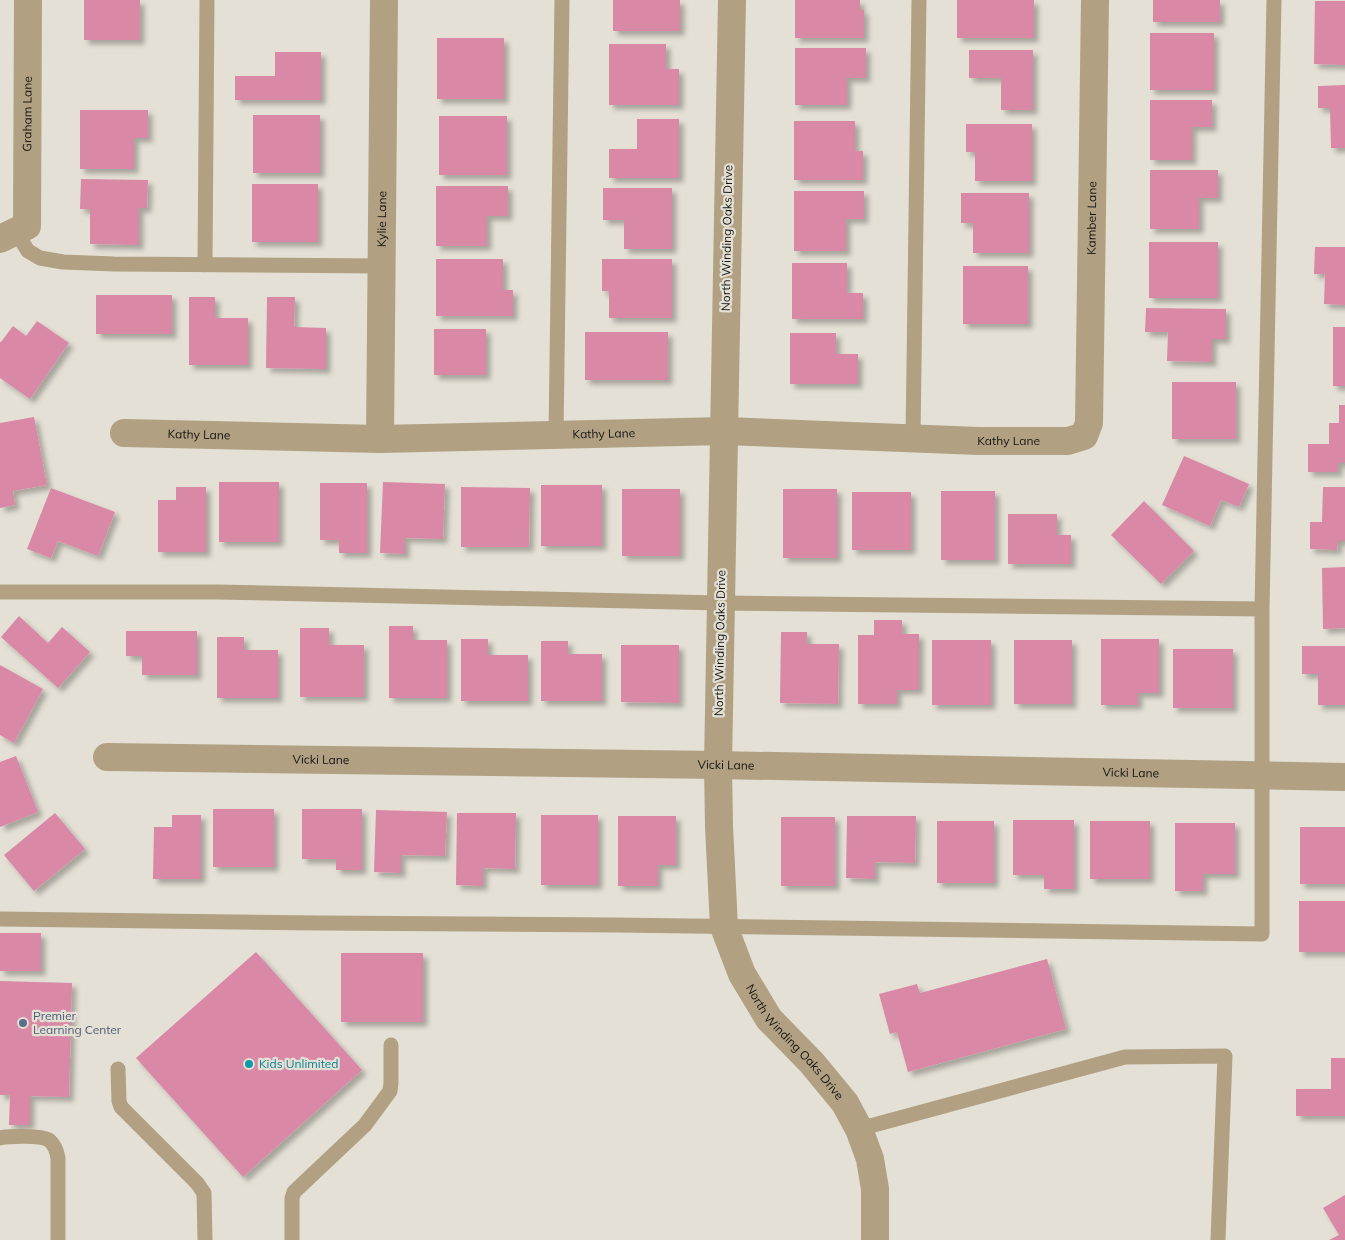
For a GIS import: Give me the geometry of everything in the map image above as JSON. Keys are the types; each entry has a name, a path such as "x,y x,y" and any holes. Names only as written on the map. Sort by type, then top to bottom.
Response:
{"street":[{"name":"Graham Lane","path":"14,232 28,0"},
{"name":"Kylie Lane","path":"380,439 384,0"},
{"name":"North Winding Oaks Drive","path":"732,0 718,765 724,927 742,974 769,1019 812,1063 845,1103 859,1129 870,1159 875,1189 875,1240"},
{"name":"Kamber Lane","path":"1084,436 1089,423 1095,0"},
{"name":"Kathy Lane","path":"124,434 380,439 724,430 979,441 1068,441 1084,436"},
{"name":"Vicki Lane","path":"107,757 718,765 1345,777"}],"lane":[{"path":"205,265 207,0"},
{"path":"556,435 562,0"},
{"path":"913,438 919,0"},
{"path":"0,920 607,924 1262,934 1262,609 1274,0"},
{"path":"14,232 28,251 40,258 64,262 382,266"},
{"path":"0,592 217,592 721,603 1262,609"},
{"path":"292,1240 292,1198 294,1192 365,1125 390,1091 391,1045"},
{"path":"859,1129 1125,1057 1225,1056 1218,1240"},
{"path":"118,1069 119,1101 121,1107 197,1183 204,1193 205,1240"},
{"path":"0,1138 39,1137 51,1141 54,1146 58,1158 58,1240"}],"building":[{"path":"84,0 140,0 140,40 84,40"},
{"path":"613,0 680,0 680,31 613,31"},
{"path":"795,0 860,0 860,10 864,10 864,38 795,38"},
{"path":"957,0 1034,0 1034,38 957,38"},
{"path":"1153,0 1220,0 1220,22 1153,22"},
{"path":"1315,1 1345,1 1345,65 1314,64"},
{"path":"1150,33 1214,33 1214,90 1150,90"},
{"path":"437,38 504,38 504,99 437,99"},
{"path":"609,44 666,44 666,69 679,69 679,105 609,105"},
{"path":"795,48 866,48 866,78 847,78 847,105 795,105"},
{"path":"969,50 1033,50 1033,110 1001,110 1001,78 969,78"},
{"path":"275,52 321,52 321,100 235,100 235,76 275,76"},
{"path":"1345,85 1345,148 1331,148 1330,108 1318,108 1318,86"},
{"path":"1150,100 1212,100 1212,127 1192,127 1192,160 1150,160"},
{"path":"80,110 148,110 148,138 134,138 134,169 80,169"},
{"path":"253,115 320,115 320,173 253,173"},
{"path":"439,116 507,116 507,175 439,175"},
{"path":"637,119 679,119 679,178 609,178 609,149 637,149"},
{"path":"794,121 855,121 855,151 863,151 863,180 794,180"},
{"path":"966,124 1032,124 1032,181 975,181 975,152 966,152"},
{"path":"1150,170 1218,170 1218,198 1199,198 1199,229 1150,229"},
{"path":"81,179 148,180 147,208 139,208 139,245 90,244 90,209 80,209"},
{"path":"252,184 318,184 318,242 252,242"},
{"path":"436,186 508,186 508,216 487,216 487,246 436,246"},
{"path":"603,188 672,188 672,249 624,249 624,220 603,220"},
{"path":"794,191 864,191 864,219 846,219 846,251 794,251"},
{"path":"961,193 1029,193 1029,253 973,253 973,223 961,223"},
{"path":"1149,242 1218,242 1218,298 1149,298"},
{"path":"1315,247 1345,247 1345,305 1324,304 1325,274 1314,274"},
{"path":"436,259 503,259 503,290 513,290 513,316 436,316"},
{"path":"602,259 672,259 672,318 609,318 609,291 602,291"},
{"path":"792,263 847,263 847,293 863,293 863,319 792,319"},
{"path":"963,266 1028,266 1028,324 963,324"},
{"path":"96,295 172,295 172,334 96,334"},
{"path":"189,297 215,297 215,318 248,318 248,365 189,365"},
{"path":"267,297 295,297 294,327 326,328 326,369 266,368"},
{"path":"1146,308 1226,309 1226,339 1212,339 1212,362 1167,361 1168,332 1145,332"},
{"path":"37,321 69,343 30,399 0,378 0,342 13,326 26,336"},
{"path":"1333,327 1345,327 1345,386 1333,386"},
{"path":"434,329 486,329 486,375 434,375"},
{"path":"585,332 668,332 668,380 585,380"},
{"path":"790,333 836,333 836,354 858,354 858,384 790,384"},
{"path":"1172,382 1236,382 1236,439 1172,439"},
{"path":"1339,405 1345,405 1345,463 1338,463 1338,472 1308,472 1308,444 1329,444 1329,423 1339,423"},
{"path":"34,417 47,485 13,491 15,505 0,508 0,423"},
{"path":"1184,456 1249,484 1239,507 1221,500 1210,526 1162,505"},
{"path":"219,482 279,482 279,542 219,542"},
{"path":"383,482 445,484 443,539 405,538 405,554 380,553"},
{"path":"320,483 367,483 367,553 339,553 339,540 320,540"},
{"path":"541,485 602,485 602,546 541,546"},
{"path":"176,487 206,487 206,552 158,552 158,500 176,500"},
{"path":"461,487 530,488 529,547 461,547"},
{"path":"1323,487 1345,487 1345,541 1338,541 1337,550 1310,549 1310,522 1322,522"},
{"path":"51,488 115,512 98,556 58,541 51,558 27,549"},
{"path":"622,489 680,489 680,556 622,556"},
{"path":"783,489 837,489 837,558 783,558"},
{"path":"941,491 995,491 995,560 941,560"},
{"path":"852,492 911,492 911,550 852,550"},
{"path":"1144,501 1194,551 1161,584 1111,535"},
{"path":"1008,514 1057,514 1057,535 1071,535 1071,564 1008,564"},
{"path":"1345,567 1345,628 1323,629 1322,568"},
{"path":"19,616 48,643 62,627 90,652 58,688 1,637"},
{"path":"874,620 902,620 902,634 919,634 919,690 897,690 897,704 858,704 858,635 874,635"},
{"path":"389,626 413,626 413,640 447,640 447,698 389,698"},
{"path":"300,628 329,628 329,645 364,645 364,697 300,697"},
{"path":"126,631 197,631 197,675 142,675 142,656 126,656"},
{"path":"781,632 807,632 807,644 839,644 838,704 780,703"},
{"path":"217,637 244,637 244,650 278,650 278,698 217,698"},
{"path":"461,639 488,639 488,655 528,655 528,701 461,701"},
{"path":"1101,639 1159,639 1159,693 1138,693 1138,705 1101,705"},
{"path":"932,640 991,640 991,705 932,705"},
{"path":"1014,640 1072,640 1072,704 1014,704"},
{"path":"541,641 568,641 568,654 602,654 602,701 541,701"},
{"path":"621,645 679,645 679,703 621,702"},
{"path":"1302,646 1345,646 1345,705 1318,705 1318,674 1302,674"},
{"path":"1173,649 1233,649 1233,708 1173,708"},
{"path":"0,665 43,689 14,743 0,735"},
{"path":"16,756 38,812 0,827 0,762"},
{"path":"213,809 274,809 274,867 213,867"},
{"path":"302,809 362,809 362,870 336,870 336,859 302,859"},
{"path":"376,810 447,812 445,856 401,855 401,873 374,872"},
{"path":"55,813 85,849 34,891 4,855"},
{"path":"457,813 516,813 515,869 483,868 483,886 456,885"},
{"path":"172,815 201,815 201,879 153,879 154,827 172,827"},
{"path":"541,815 598,815 598,885 541,885"},
{"path":"618,816 676,816 676,865 658,865 658,886 618,886"},
{"path":"847,816 916,816 915,863 875,862 875,879 846,878"},
{"path":"781,817 835,817 835,886 781,886"},
{"path":"1013,820 1074,820 1074,889 1044,889 1044,875 1013,875"},
{"path":"937,821 994,821 994,883 937,883"},
{"path":"1090,821 1150,821 1150,879 1090,879"},
{"path":"1175,823 1235,823 1235,874 1203,874 1203,891 1175,891"},
{"path":"1300,827 1345,827 1345,884 1300,884"},
{"path":"1299,901 1345,901 1345,952 1299,952"},
{"path":"0,933 41,933 41,971 0,971"},
{"name":"Kids Unlimited","path":"256,952 362,1070 243,1177 136,1058"},
{"path":"341,953 423,953 423,1022 341,1022"},
{"path":"1047,959 1066,1029 908,1072 897,1032 890,1034 879,994 917,984 920,993"},
{"path":"0,981 72,983 69,1097 30,1096 30,1125 9,1125 10,1095 0,1095"},
{"path":"1331,1058 1345,1058 1345,1116 1296,1116 1296,1089 1331,1089"},
{"path":"1345,1195 1345,1240 1329,1240 1339,1235 1323,1208"}],"place":[{"name":"Premier Learning Center","path":"23,1023"},
{"name":"Kids Unlimited","path":"249,1064"}]}
